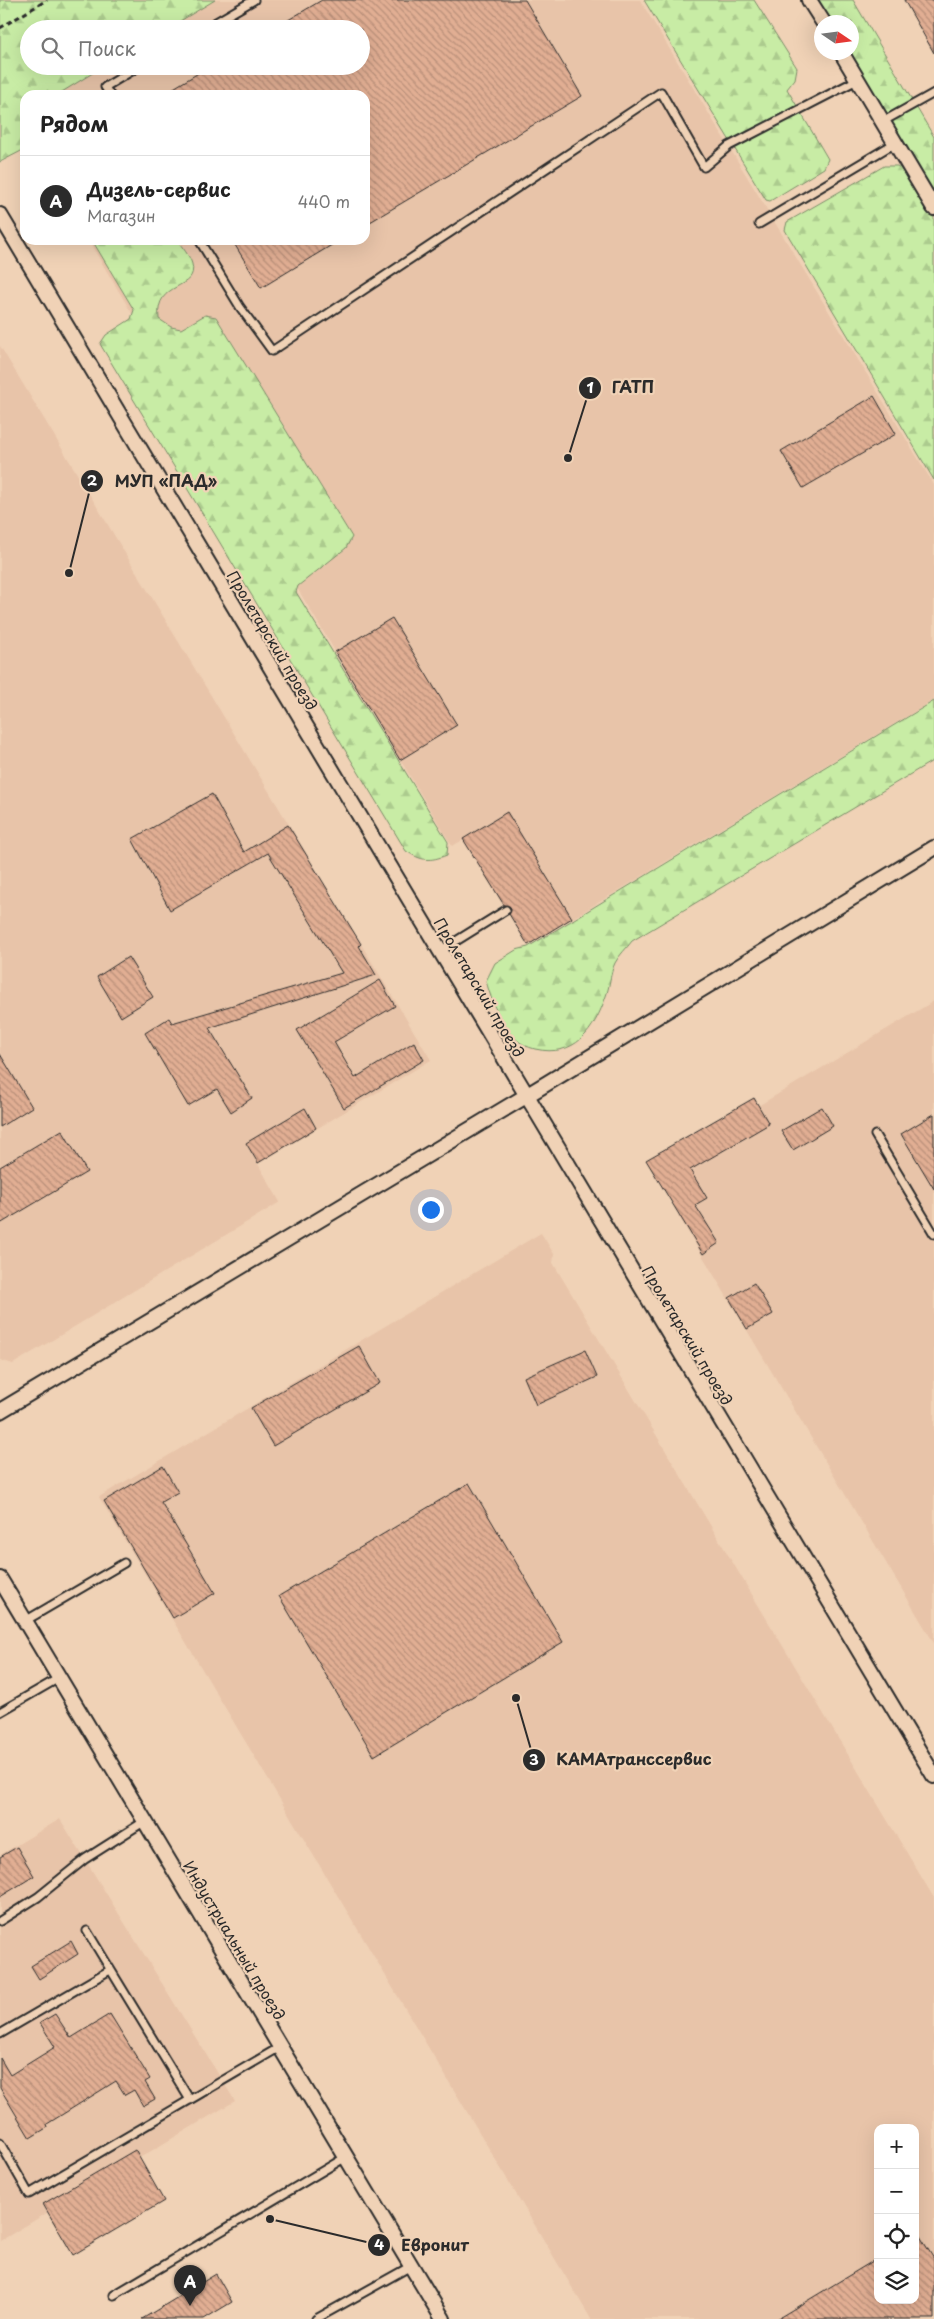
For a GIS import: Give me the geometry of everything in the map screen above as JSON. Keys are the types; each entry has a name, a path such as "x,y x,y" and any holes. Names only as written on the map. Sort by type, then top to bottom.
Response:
{"street":[{"path":"809,0 819,15"},
{"path":"846,60 934,208"},
{"name":"Пролетарский проезд","path":"0,215 934,1776"},
{"path":"0,1411 526,1096 934,848"},
{"name":"Индустриальный проезд","path":"0,1579 443,2319"}],"lane":[{"path":"220,20 254,0"},
{"path":"107,90 105,87 125,75"},
{"path":"201,245 240,307 272,351 661,92 704,167 729,146 857,80"},
{"path":"882,122 934,93"},
{"path":"759,224 895,143"},
{"path":"440,951 506,910"},
{"path":"875,1135 934,1234"},
{"path":"25,1621 124,1563"},
{"path":"0,1712 59,1678"},
{"path":"0,1921 38,1897 85,1859 145,1822"},
{"path":"87,1931 190,2100"},
{"path":"0,2034 110,1970"},
{"path":"0,2143 28,2194 280,2047"},
{"path":"114,2295 346,2157"},
{"path":"316,2319 411,2266"}],"path":[{"path":"0,28 47,0"}],"shaded area":[{"path":"118,0 640,0 934,485 934,700 528,945 463,840 452,846 91,245 370,245 370,90 20,90 0,71 20,68 20,75 370,75 370,20 85,20"},
{"path":"0,346 431,1060 258,1164 280,1202 13,1364 0,1360"},
{"path":"934,1001 934,1643 678,1215 707,1198 690,1170 755,1132 749,1121 758,1106"},
{"path":"541,1233 554,1254 553,1263 934,1898 934,2319 591,2319 99,1497"},
{"path":"60,1819 235,2101 0,2241 0,1855"}],"green space":[{"path":"0,0 215,0 182,20 20,20 20,75 89,75 65,90 20,90 20,152 0,162"},
{"path":"644,0 754,0 797,68 795,79 787,89 828,159 824,168 770,201 766,200"},
{"path":"815,0 853,0 934,137 934,199 850,60 859,60 859,15 824,15"},
{"path":"884,166 897,166 907,172 934,218 934,480 785,230 787,222"},
{"path":"95,245 181,245 191,261 192,273 189,278 163,298 159,307 159,319 171,327 181,329 205,315 216,317 352,537 346,548 298,586 296,592 448,842 447,855 435,859 426,859 406,851 100,344 106,335 131,319 134,310"},
{"path":"934,701 934,760 632,941 615,963 601,1009 589,1031 581,1039 572,1045 549,1051 525,1045 508,1032 497,1013 486,981 495,963 516,950 528,947"}],"building":[{"path":"322,0 525,0 582,96 370,222 370,90 170,90 195,75 370,75 370,20 288,20"},
{"path":"904,0 934,0 934,53"},
{"path":"235,245 332,245 261,288"},
{"path":"874,396 896,434 803,488 781,451"},
{"path":"392,618 457,725 400,760 335,652"},
{"path":"212,794 244,852 288,825 361,944 359,946 376,975 209,1028 252,1098 231,1112 217,1089 188,1106 145,1033 169,1018 172,1023 342,973 268,853 170,910 132,839"},
{"path":"507,812 572,918 528,945 509,914 510,907 504,905 463,839"},
{"path":"128,957 153,997 121,1017 97,977"},
{"path":"380,980 395,1006 334,1042 355,1078 414,1042 424,1060 344,1108 297,1030"},
{"path":"0,1054 32,1107 0,1127"},
{"path":"754,1098 769,1124 690,1170 707,1198 695,1205 719,1243 703,1254 646,1160"},
{"path":"822,1107 833,1126 793,1150 781,1131"},
{"path":"305,1108 316,1128 258,1163 246,1143"},
{"path":"934,1114 934,1189 901,1134"},
{"path":"62,1130 87,1172 0,1224 0,1167"},
{"path":"754,1283 773,1314 747,1329 729,1298"},
{"path":"359,1346 380,1383 273,1446 251,1408"},
{"path":"585,1350 597,1377 536,1405 524,1377"},
{"path":"163,1466 178,1492 161,1502 215,1593 173,1618 104,1501"},
{"path":"469,1483 563,1642 374,1756 279,1596"},
{"path":"17,1847 34,1876 0,1897 0,1857"},
{"path":"71,1941 78,1954 39,1979 31,1966"},
{"path":"55,2014 71,2038 110,2014 150,2079 145,2082 155,2099 143,2106 134,2090 125,2095 116,2081 47,2124 48,2127 30,2138 0,2088 0,2058 10,2075 55,2047 40,2023"},
{"path":"135,2150 164,2201 73,2255 43,2204"},
{"path":"919,2235 934,2259 934,2319 777,2319 874,2260 874,2304 919,2304"},
{"path":"216,2274 232,2302 204,2319 142,2319"}],"place":[{"name":"ГАТП","path":"568,458"},
{"name":"МУП «ПАД»","path":"69,573"},
{"name":"КАМАтранссервис","path":"516,1698"},
{"name":"Евронит","path":"270,2219"},
{"name":"Дизель-сервис","path":"190,2306"}]}
